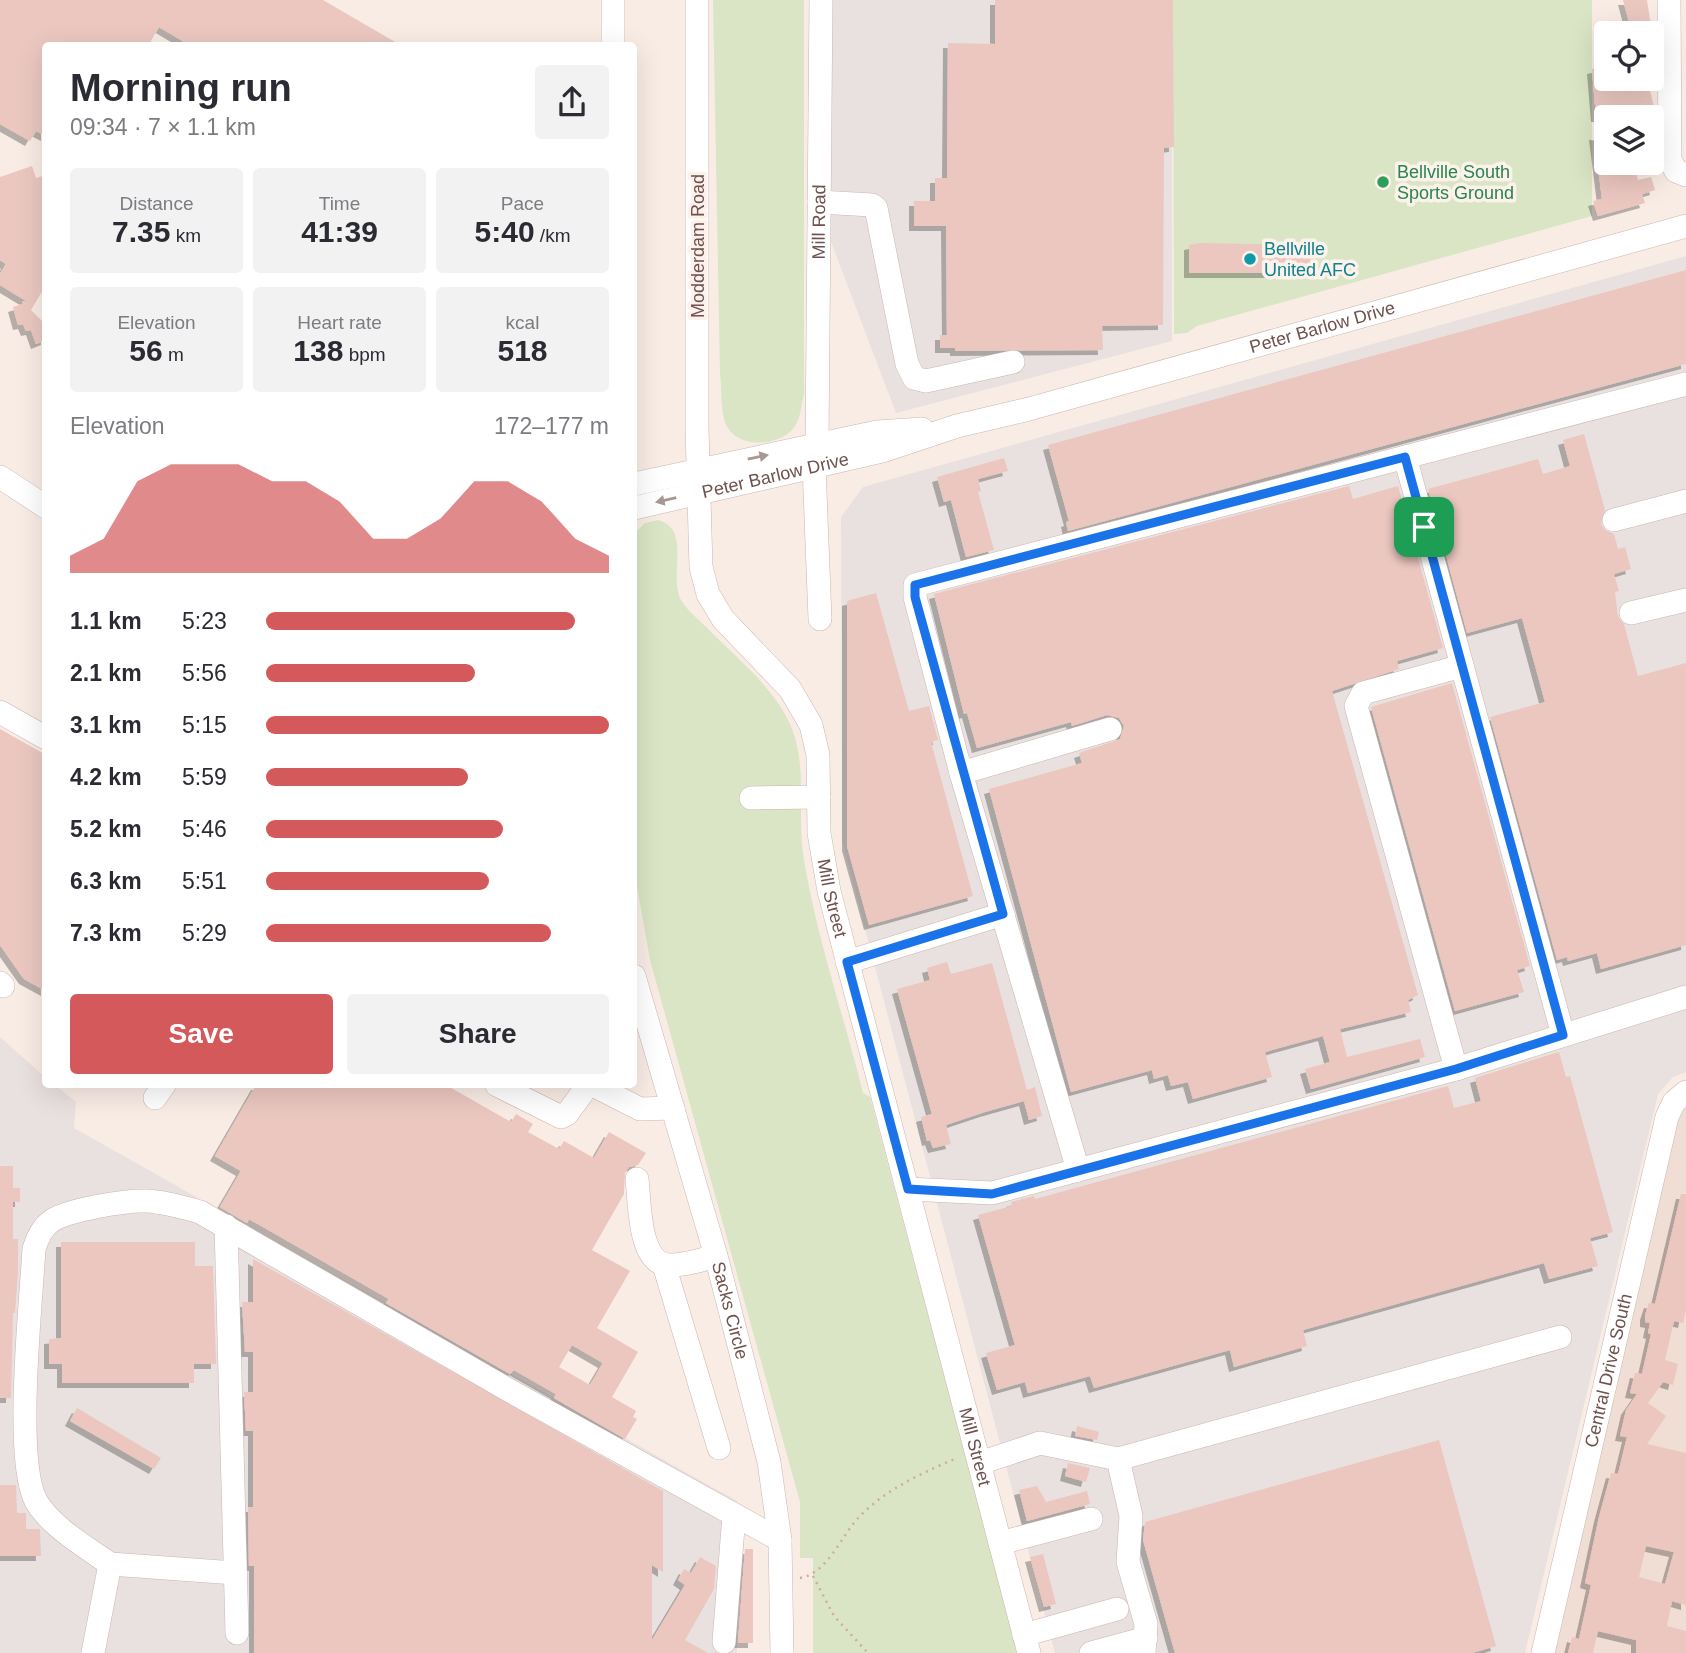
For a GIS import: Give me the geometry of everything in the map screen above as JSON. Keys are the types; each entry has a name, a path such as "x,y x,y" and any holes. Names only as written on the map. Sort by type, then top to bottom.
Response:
{"street":[{"path":"613,0 613,42"},
{"name":"Modderdam Road","path":"697,0 699,493"},
{"name":"Mill Road","path":"820,619 815,455 821,0"},
{"path":"1669,0 1670,160 1676,171 1686,174"},
{"path":"819,202 872,205 876,208 907,363 914,378 926,381 1013,362"},
{"name":"Peter Barlow Drive","path":"637,507 699,493 877,432 957,426 1029,409 1686,226"},
{"path":"1079,1170 961,773 915,597 915,585 1686,384"},
{"name":"Peter Barlow Drive","path":"637,483 698,470 815,455"},
{"path":"1405,457 1563,1035"},
{"path":"0,478 42,504"},
{"name":"Mill Street","path":"699,493 701,567 708,594 732,630 790,689 802,706 815,740 823,859 847,962 1027,1644"},
{"path":"1614,520 1686,501"},
{"path":"1631,613 1686,600"},
{"path":"1456,1069 1356,706 1363,693 1462,666"},
{"path":"0,712 42,736"},
{"path":"961,773 1110,729"},
{"path":"751,798 819,797"},
{"path":"847,962 1003,914"},
{"name":"Sacks Circle","path":"637,986 716,1256 769,1462 780,1540 782,1653"},
{"path":"908,1189 992,1194 1456,1069 1686,997"},
{"path":"503,1088 561,1117 567,1114 588,1088"},
{"path":"596,1088 640,1109 674,1108"},
{"name":"Central Drive South","path":"1543,1653 1667,1117 1674,1102 1686,1092"},
{"path":"637,1179 645,1244 650,1256 664,1265 680,1265 716,1256"},
{"path":"235,1573 110,1564 53,1521 36,1501 29,1477 26,1403 34,1250 38,1234 51,1221 66,1214 143,1201 171,1204 201,1212 512,1392 780,1540"},
{"path":"226,1226 237,1633"},
{"path":"664,1265 719,1448"},
{"path":"977,1455 1040,1443 1118,1459 1560,1338"},
{"path":"1091,1653 1145,1645 1146,1624 1128,1562 1131,1516 1118,1459"},
{"path":"724,1642 734,1515"},
{"path":"1000,1543 1091,1519"},
{"path":"93,1653 110,1564"},
{"path":"1027,1644 1117,1609"}],"path":[{"path":"781,1580 813,1576 874,1502 977,1455"},
{"path":"813,1576 834,1616 868,1653"}],"shaded area":[{"path":"825,0 1172,0 1172,341 896,413 823,221"},
{"path":"1686,256 1686,1072 1673,1077 1658,1094 1525,1653 1055,1653 842,841 841,517 863,487"},
{"path":"0,1037 42,1074 42,1088 59,1088 76,1102 74,1128 737,1501 737,1653 0,1653"},
{"path":"1686,1092 1686,1653 1542,1653 1667,1117"}],"green space":[{"path":"713,0 804,0 804,394 799,417 792,430 768,442 741,439 728,428 722,410"},
{"name":"Bellville South Sports Ground","path":"1173,0 1592,0 1592,216 1197,326 1187,333 1174,334"},
{"path":"658,520 668,525 674,533 681,600 765,686 783,711 796,740 801,774 804,860 823,948 863,1093 870,1097 1018,1653 813,1653 813,1558 800,1558 800,1502 650,960 637,886 637,531 645,523"}],"building":[{"path":"0,0 323,0 395,42 184,42 159,27 150,42 42,42 42,134 36,131 30,141 0,124"},
{"path":"995,0 1173,0 1174,147 1164,148 1163,325 1102,326 1103,350 955,351 955,348 940,348 940,335 947,335 946,226 914,226 914,201 935,201 935,178 947,178 948,43 995,44"},
{"path":"1623,0 1647,0 1650,21 1629,21"},
{"path":"1592,69 1594,91 1650,91 1654,105 1595,105"},
{"path":"32,166 36,178 42,176 42,292 31,310 42,321 42,342 36,344 31,330 26,331 23,324 18,325 13,307 23,304 22,301 28,302 0,285 0,274 6,264 0,260 0,177"},
{"path":"1599,175 1637,175 1638,180 1651,177 1655,190 1642,194 1645,203 1598,216 1593,201 1602,199"},
{"name":"Bellville United AFC","path":"1189,245 1310,245 1310,273 1189,273"},
{"path":"1686,270 1686,364 1068,531 1066,522 1069,521 1048,445"},
{"path":"1584,434 1605,510 1601,524 1605,530 1614,534 1618,549 1625,547 1631,569 1614,574 1619,591 1615,592 1618,617 1624,624 1638,676 1686,663 1686,945 1601,969 1597,953 1568,961 1567,957 1557,960 1490,717 1545,702 1522,618 1467,633 1428,489 1538,459 1543,474 1570,466 1563,440"},
{"path":"1004,458 1008,471 978,479 981,491 978,492 994,550 966,557 951,500 944,502 937,477"},
{"path":"1349,486 1353,499 1398,486 1443,648 1397,661 1399,669 1332,691 1418,995 1408,1000 1411,1012 1340,1029 1347,1057 1420,1039 1425,1057 1311,1089 1305,1069 1330,1062 1323,1036 1265,1052 1272,1077 1193,1099 1188,1082 1171,1086 1168,1075 1154,1079 1152,1070 1071,1092 989,789 1082,763 1079,753 1120,739 1124,726 1119,718 1107,715 977,748 967,713 964,714 934,594"},
{"path":"876,593 909,711 929,706 938,740 931,742 973,896 869,925 847,846 847,601"},
{"path":"1452,683 1530,966 1517,970 1524,992 1455,1011 1371,707"},
{"path":"0,729 42,753 42,989 24,979 0,945"},
{"path":"947,962 951,974 992,963 1027,1090 1035,1087 1042,1116 1029,1120 1024,1101 985,1112 946,1125 951,1144 933,1148 930,1140 927,1141 921,1117 932,1114 897,989 930,980 927,968"},
{"path":"1559,1052 1566,1077 1570,1076 1613,1232 1590,1238 1598,1266 1549,1279 1544,1263 1303,1330 1307,1346 1234,1367 1230,1350 1094,1388 1090,1376 1028,1393 1025,1382 997,1390 986,1353 1015,1345 978,1215 1012,1206 1011,1202 1034,1196 1035,1199 1448,1086 1454,1108 1481,1101 1475,1078"},
{"path":"254,1088 451,1088 511,1122 516,1114 533,1124 528,1132 559,1149 564,1141 594,1158 609,1132 646,1153 638,1165 629,1167 625,1173 624,1194 592,1250 630,1271 597,1328 638,1352 612,1397 636,1411 633,1417 637,1419 625,1439 554,1398 556,1394 514,1370 510,1374 386,1303 389,1299 249,1219 247,1223 220,1207 241,1171 215,1156","holes":["572,1345 603,1363 590,1385 559,1367"]},
{"path":"0,1166 13,1166 13,1188 20,1188 20,1202 13,1202 13,1239 18,1239 18,1272 13,1313 11,1398 0,1398"},
{"path":"1681,1194 1686,1194 1686,1309 1683,1323 1674,1321 1665,1360 1678,1364 1673,1385 1663,1382 1648,1403 1666,1416 1647,1444 1686,1453 1686,1605 1672,1601 1667,1626 1686,1631 1686,1653 1636,1653 1636,1640 1598,1631 1593,1653 1568,1653 1572,1637 1579,1639 1591,1585 1585,1583 1599,1517 1611,1473 1618,1474 1627,1437 1620,1436 1626,1410 1637,1394 1630,1393 1635,1373 1642,1374 1651,1334 1648,1333 1650,1323 1645,1322 1645,1315 1649,1303 1655,1304","holes":["1646,1546 1674,1552 1665,1584 1639,1577"]},
{"path":"61,1242 195,1242 195,1266 213,1266 216,1364 194,1364 194,1383 62,1383 62,1364 49,1364 49,1339 61,1338"},
{"path":"253,1259 663,1491 663,1572 652,1565 652,1640 685,1585 678,1580 684,1569 691,1573 700,1557 716,1566 714,1589 685,1640 708,1653 254,1653 254,1566 249,1566 248,1507 253,1507 253,1431 246,1431 244,1392 253,1392 253,1352 245,1352 242,1302 253,1302"},
{"path":"77,1408 161,1458 154,1469 70,1421"},
{"path":"1077,1426 1099,1432 1097,1440 1075,1436"},
{"path":"1439,1440 1496,1646 1472,1653 1175,1653 1143,1540 1145,1522"},
{"path":"1068,1463 1090,1468 1086,1482 1065,1476"},
{"path":"0,1485 16,1485 17,1513 26,1513 26,1529 40,1529 41,1556 0,1556"},
{"path":"1037,1486 1046,1502 1087,1491 1090,1504 1027,1521 1019,1490"},
{"path":"745,1549 753,1549 753,1643 738,1643"},
{"path":"1043,1554 1056,1604 1044,1607 1030,1557"}],"place":[{"name":"Bellville South Sports Ground","path":"1383,182"},
{"name":"Bellville United AFC","path":"1250,259"}],"route":[{"path":"1405,457 1424,527 1563,1035 1456,1069 992,1194 908,1189 847,962 1003,914 961,773 915,597 915,585 1405,457"}]}
